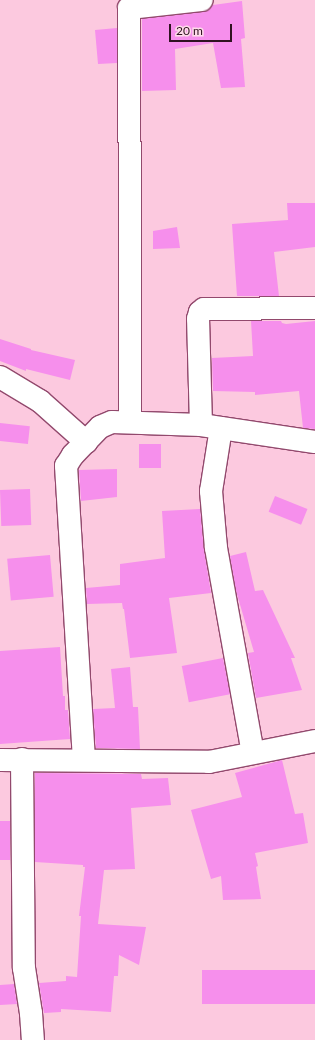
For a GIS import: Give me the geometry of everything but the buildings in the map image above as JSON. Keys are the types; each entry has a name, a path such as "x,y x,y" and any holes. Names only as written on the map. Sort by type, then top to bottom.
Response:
{"street":[{"path":"130,422 129,8 202,0"},
{"path":"253,753 216,548 211,491 211,426 198,319 200,312 204,309 315,308"},
{"path":"0,377 40,401 86,442"},
{"path":"84,760 66,466 100,427 112,422 211,426 315,442"},
{"path":"0,760 22,759 209,762 315,741"},
{"path":"22,759 24,968 31,1013 32,1040"}]}
